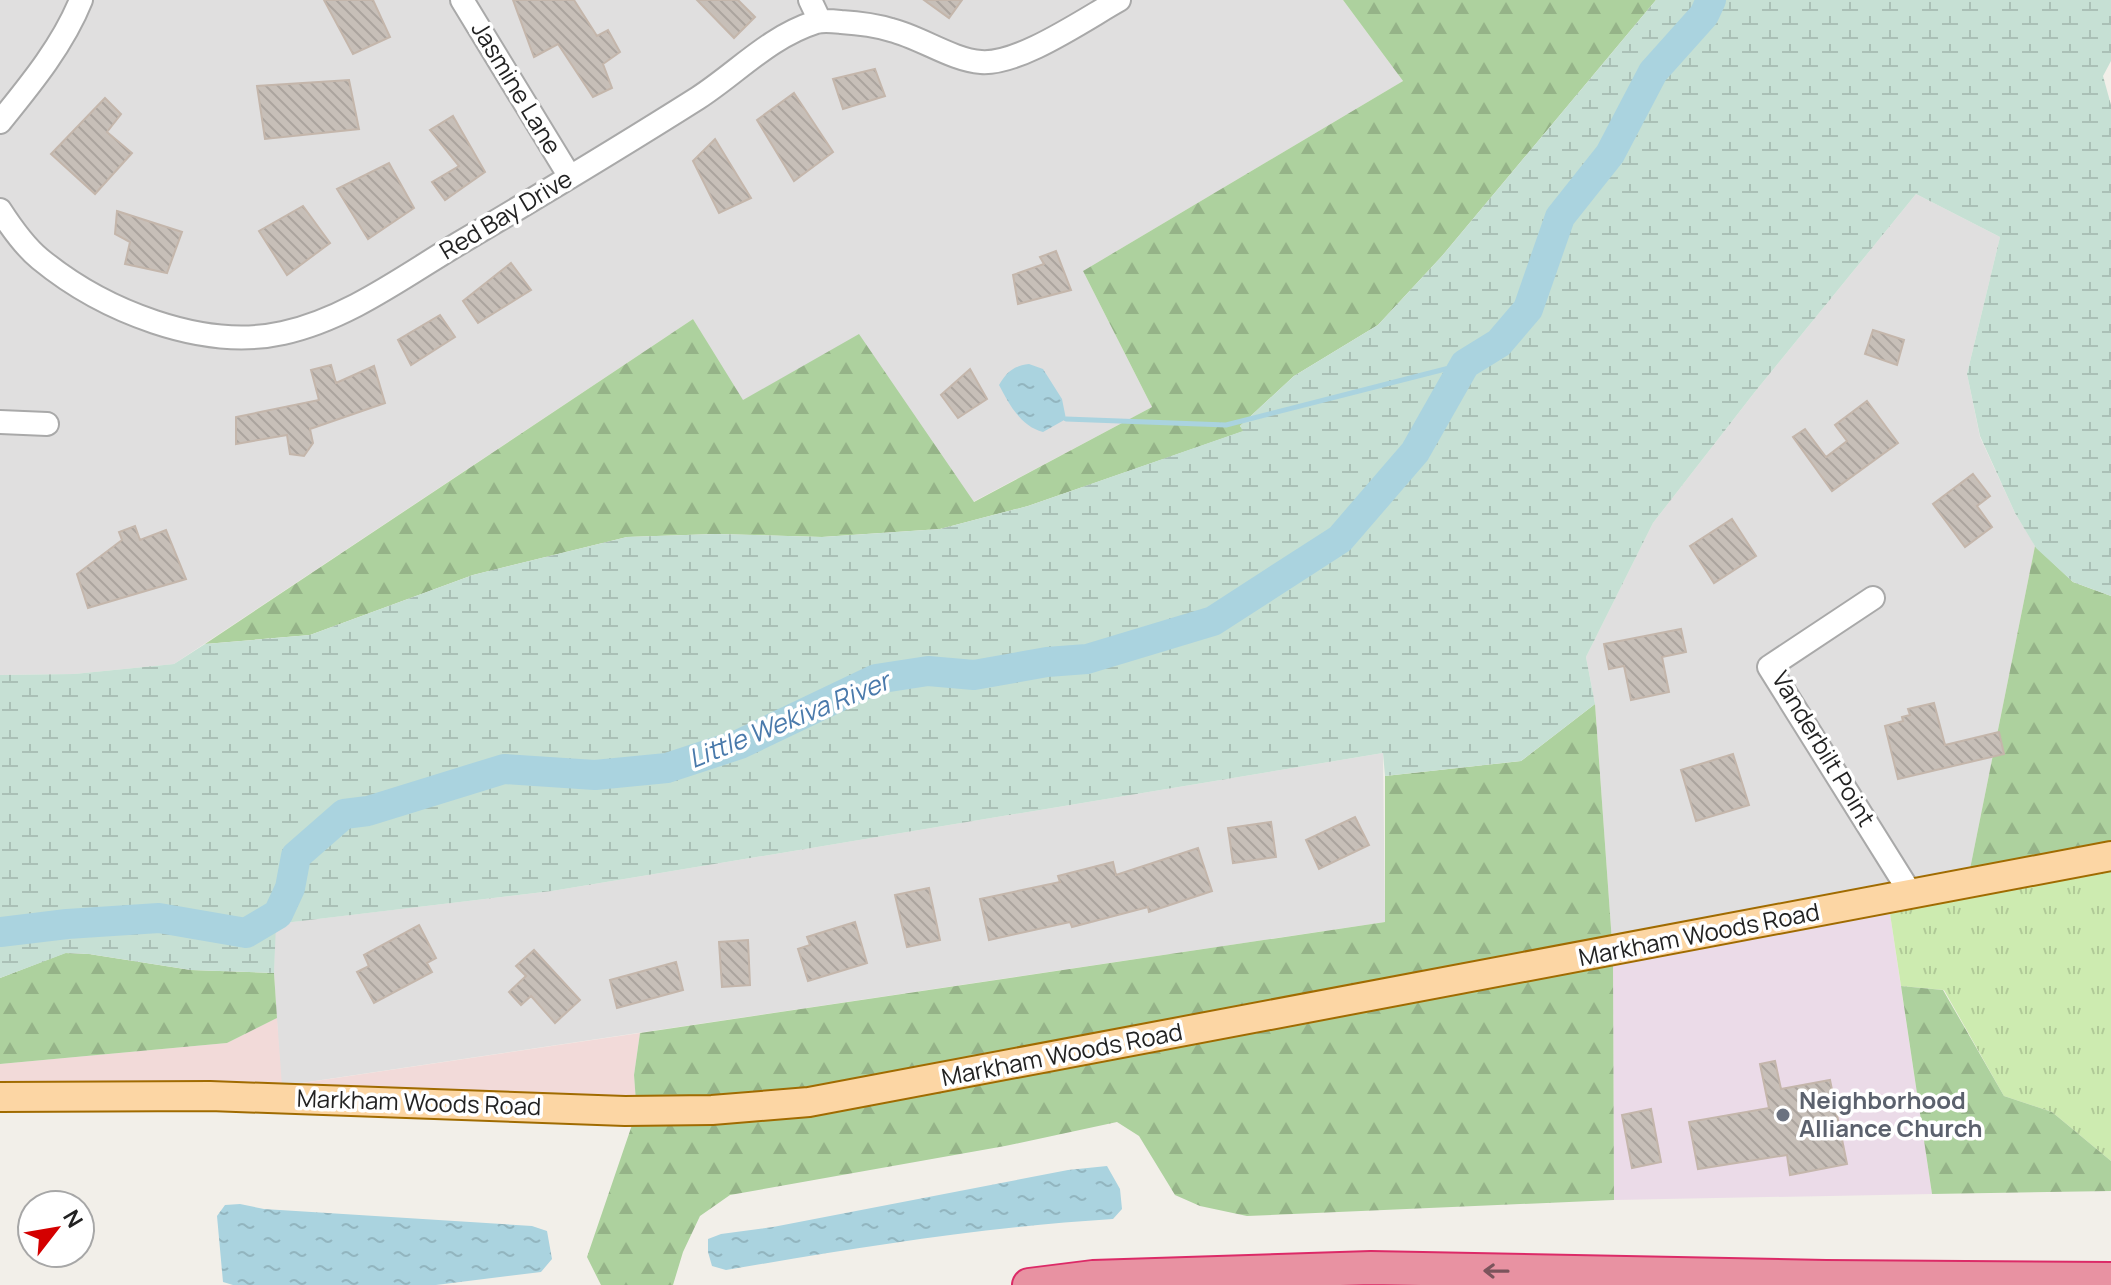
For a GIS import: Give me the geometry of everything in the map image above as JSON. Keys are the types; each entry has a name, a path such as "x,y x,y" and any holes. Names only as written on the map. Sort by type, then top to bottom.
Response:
{"highway":[{"path":"1029,1285 1093,1277 1371,1268 2111,1279"}],"main road":[{"name":"Markham Woods Road","path":"0,1097 210,1096 625,1111 712,1110 809,1102 2111,856"}],"street":[{"path":"0,122 33,81 74,18 81,0"},
{"name":"Jasmine Lane","path":"462,0 570,177"},
{"path":"810,0 820,21"},
{"name":"Red Bay Drive","path":"0,210 37,258 118,309 163,325 212,335 253,337 280,334 307,327 347,310 702,96 759,51 793,31 820,21 856,23 892,30 982,62 1022,54 1119,0"},
{"path":"0,422 47,424"},
{"name":"Vanderbilt Point","path":"1873,598 1769,667 1911,894"}],"shaded area":[{"path":"0,0 1343,0 1403,81 1083,271 1152,407 973,502 859,335 742,401 693,319 174,664 74,674 0,675"},
{"path":"1916,194 2000,237 1967,374 1980,437 2015,513 2035,546 1969,874 1917,884 1782,669 1886,600 1876,585 1764,660 1896,888 1612,942 1595,704 1586,657 1653,523"},
{"path":"1383,753 1385,922 281,1086 274,973 275,924 552,891"},
{"path":"1889,907 1932,1194 1614,1200 1613,961"},
{"path":"277,1018 282,1086 640,1033 634,1075 636,1102 0,1088 0,1064 227,1043"}],"green space":[{"path":"1343,0 1656,0 1442,256 1378,325 1294,376 1240,426 1244,431 1028,506 940,529 822,537 715,534 627,537 473,575 310,635 205,644 693,319 743,400 859,334 974,502 1152,407 1083,271 1403,81"},
{"path":"1656,0 2111,0 2111,61 2103,76 2111,105 2111,596 2073,582 2036,548 2015,513 1980,436 1967,374 2000,237 1916,194 1653,523 1586,657 1595,704 1521,761 1385,776 1383,753 552,891 276,924 274,973 191,970 66,953 0,978 0,675 74,674 174,664 205,644 310,635 473,575 627,537 715,534 822,537 940,529 1028,506 1243,431 1240,426 1294,376 1378,325 1442,256"},
{"path":"2035,546 2073,582 2111,596 2111,847 1969,874"},
{"path":"1595,704 1612,942 808,1093 636,1102 634,1075 640,1033 1385,922 1385,776 1521,761"},
{"path":"2111,866 2111,1161 2052,1112 2004,1096 1944,990 1901,986 1889,907"},
{"path":"65,953 191,970 274,973 277,1018 227,1043 0,1064 0,978"},
{"path":"1613,961 1614,1200 1247,1216 1200,1206 1175,1195 1139,1136 1117,1122 1005,1146 730,1195 700,1216 683,1252 673,1285 601,1285 587,1257 632,1125"},
{"path":"1901,986 1943,990 2004,1096 2052,1112 2111,1161 2111,1191 1932,1194"}],"water":[{"path":"1029,364 1043,369 1062,399 1066,419 1043,432 1022,420 999,385 1011,370"},
{"path":"1107,1166 1120,1189 1122,1209 1113,1219 967,1233 726,1270 712,1266 708,1252 708,1239 721,1234 773,1227 1068,1170"},
{"path":"240,1204 264,1209 532,1226 547,1231 552,1259 541,1272 436,1285 233,1285 223,1282 217,1216 225,1205"}],"building":[{"path":"324,0 373,0 390,37 353,54"},
{"path":"513,0 574,0 597,36 608,30 620,52 603,64 612,88 593,97 558,44 534,57"},
{"path":"697,0 738,0 755,17 734,38"},
{"path":"924,0 962,0 949,18"},
{"path":"875,69 885,96 843,109 833,79"},
{"path":"349,80 359,129 265,139 257,86"},
{"path":"794,93 833,152 794,181 757,120"},
{"path":"105,98 121,114 107,132 132,153 95,194 51,154"},
{"path":"453,116 485,172 445,200 432,182 459,166 430,130"},
{"path":"715,139 751,198 719,213 693,161"},
{"path":"389,163 414,208 368,239 337,189"},
{"path":"303,206 330,243 287,275 259,231"},
{"path":"117,211 182,232 167,273 125,264 130,242 115,234"},
{"path":"1056,251 1071,290 1018,304 1013,275 1044,264 1040,257"},
{"path":"511,263 531,290 478,323 463,301"},
{"path":"440,315 455,337 411,365 398,340"},
{"path":"1873,330 1904,340 1897,365 1865,354"},
{"path":"331,365 336,383 374,366 385,403 310,429 313,443 304,456 290,454 287,435 236,444 236,417 319,400 311,370"},
{"path":"970,369 987,399 958,418 941,395"},
{"path":"1867,401 1898,443 1832,491 1793,437 1805,429 1826,457 1847,441 1835,425"},
{"path":"1973,474 1990,496 1977,506 1992,527 1965,547 1933,504"},
{"path":"1732,519 1756,556 1714,583 1690,546"},
{"path":"135,526 140,540 166,530 186,579 88,608 77,574 122,540 119,532"},
{"path":"1681,629 1686,652 1662,657 1669,692 1631,700 1624,666 1609,669 1604,644"},
{"path":"1934,703 1945,745 1999,732 2004,754 1898,779 1885,726 1903,721 1902,717 1910,715 1908,709"},
{"path":"1733,754 1749,805 1696,821 1681,770"},
{"path":"1355,817 1369,845 1319,869 1306,840"},
{"path":"1271,822 1276,857 1233,863 1228,828"},
{"path":"1198,848 1212,891 1149,912 1148,907 1072,927 1070,922 989,940 980,899 1060,882 1058,876 1113,862 1116,875"},
{"path":"929,888 940,940 907,947 895,895"},
{"path":"855,922 867,963 808,981 798,949 810,945 807,937"},
{"path":"419,925 436,958 427,963 432,972 374,1003 357,972 369,966 364,955"},
{"path":"748,940 750,985 722,987 719,942"},
{"path":"534,950 580,1000 555,1023 531,996 521,1005 509,992 526,976 516,966"},
{"path":"676,962 683,990 617,1008 610,980"},
{"name":"Neighborhood Alliance Church","path":"1775,1061 1781,1089 1830,1080 1847,1164 1790,1175 1787,1155 1698,1169 1689,1122 1769,1108 1760,1064"},
{"path":"1651,1109 1661,1162 1632,1168 1622,1115"}],"waterway":[{"name":"Little Wekiva River","path":"0,932 159,918 246,933 278,914 290,888 296,856 344,814 368,811 504,769 595,775 667,768 740,744 876,679 928,671 974,675 1047,662 1087,659 1213,621 1340,539 1415,452 1465,364 1499,343 1528,309 1560,217 1610,154 1653,72 1704,15 1711,0"},
{"path":"1066,419 1226,425 1465,364"}],"place":[{"name":"Neighborhood Alliance Church","path":"1783,1115"}]}
